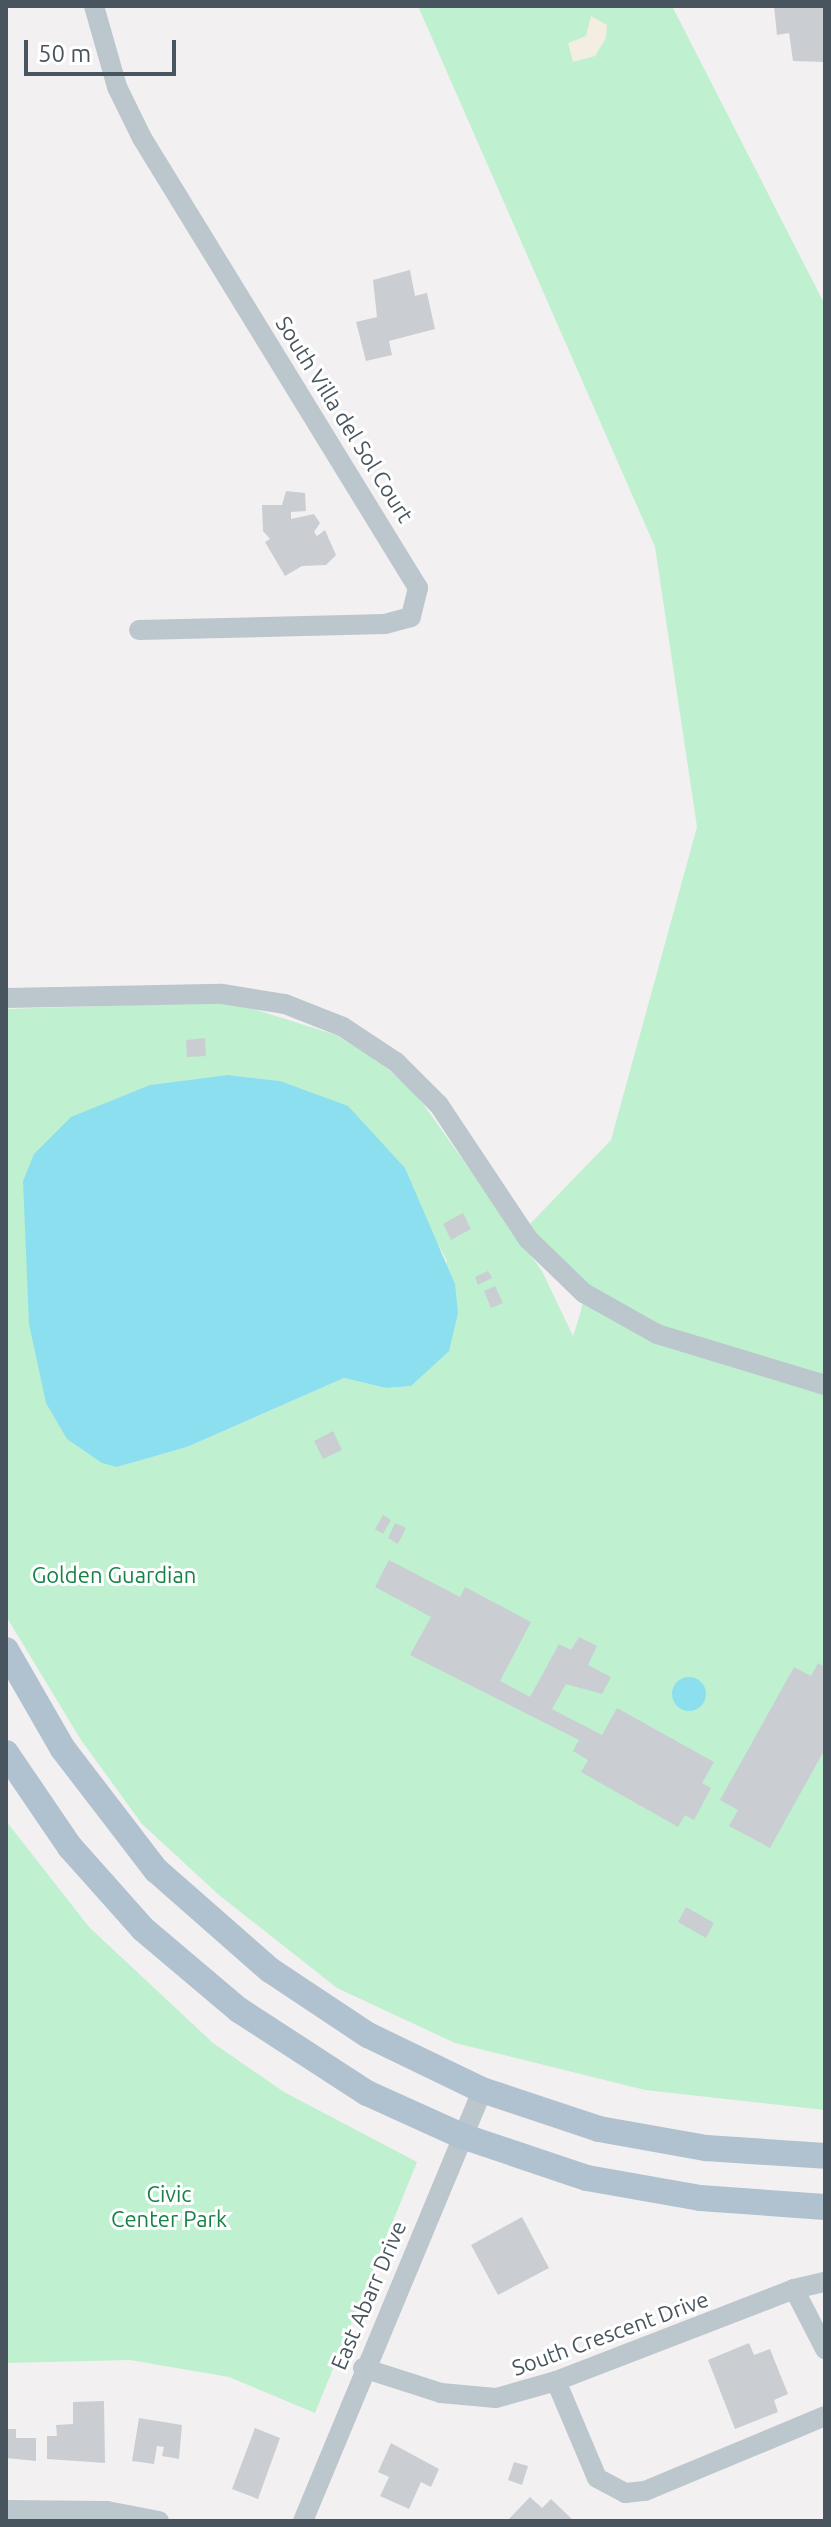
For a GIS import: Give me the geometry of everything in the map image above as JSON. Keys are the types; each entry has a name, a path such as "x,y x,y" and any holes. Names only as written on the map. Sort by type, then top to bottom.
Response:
{"main road":[{"path":"6,1650 88,1785 178,1893 248,1953 331,2012 417,2062 482,2090 599,2129 674,2144 825,2156"},
{"path":"6,1753 95,1877 205,1984 342,2078 462,2136 625,2186 700,2198 825,2207"}],"street":[{"name":"South Villa del Sol Court","path":"94,6 117,87 142,138 418,588 411,617 385,624 139,630"},
{"path":"6,998 222,994 285,1004 343,1027 396,1062 439,1105 528,1239 584,1293 657,1334 825,1385"},
{"name":"East Abarr Drive","path":"303,2521 363,2368 482,2090"},
{"name":"South Crescent Drive","path":"363,2368 441,2393 480,2398 556,2381 794,2289 825,2282"},
{"path":"794,2289 825,2349"},
{"path":"556,2381 597,2478 625,2493 645,2491 825,2416"},
{"path":"6,2510 107,2511 159,2521"}],"green space":[{"name":"Golden Guardian","path":"418,6 672,6 825,305 825,2110 645,2090 455,2043 337,1988 219,1895 142,1824 81,1740 6,1616 6,1009 231,1002 336,1035 380,1062 416,1094 542,1271 573,1336 584,1293 543,1257 530,1224 611,1140 697,827 655,547","holes":["227,1075 280,1081 405,1168 422,1215 447,1261 411,1386 386,1388 344,1378 187,1447 117,1467 150,1085"]},
{"name":"Civic Center Park","path":"6,1821 89,1927 213,2043 284,2092 417,2162 315,2413 229,2377 130,2360 6,2363"}],"sand":[{"path":"591,16 607,25 606,38 595,56 573,62 568,43 586,36"}],"water":[{"path":"227,1075 280,1081 348,1106 405,1168 455,1284 458,1313 449,1351 411,1386 386,1388 344,1378 187,1447 117,1467 102,1463 67,1439 46,1403 29,1324 23,1181 34,1154 71,1117 150,1085"},
{"path":"689,1677 701,1682 706,1694 701,1706 689,1711 677,1706 672,1694 677,1682"}],"building":[{"path":"774,6 825,6 823,62 793,61 789,33 777,35"},
{"path":"410,270 415,296 427,293 435,329 389,341 392,355 366,361 356,322 377,317 373,280"},
{"path":"286,491 305,493 306,511 291,512 291,519 314,514 320,523 314,532 317,536 325,530 336,555 326,565 302,566 285,576 265,542 270,539 263,531 262,505 282,505"},
{"path":"205,1038 206,1056 187,1057 186,1040"},
{"path":"463,1213 471,1229 451,1240 443,1224"},
{"path":"488,1271 492,1278 478,1285 475,1277"},
{"path":"495,1286 503,1303 491,1308 484,1291"},
{"path":"333,1431 342,1450 323,1459 314,1441"},
{"path":"383,1515 391,1520 383,1534 375,1529"},
{"path":"395,1523 406,1528 398,1544 388,1538"},
{"path":"389,1560 460,1597 465,1587 531,1622 500,1681 530,1697 559,1644 571,1650 579,1637 597,1646 588,1665 611,1677 602,1694 566,1684 552,1709 602,1735 617,1708 714,1762 702,1783 711,1788 694,1820 685,1815 678,1827 581,1772 588,1760 573,1751 579,1740 410,1655 431,1617 375,1587"},
{"path":"818,1663 825,1667 825,1749 770,1848 729,1826 738,1810 720,1800 794,1667 811,1676"},
{"path":"686,1907 714,1923 706,1938 678,1922"},
{"path":"522,2217 549,2268 498,2295 471,2245"},
{"path":"749,2343 754,2355 770,2349 788,2394 774,2400 778,2412 735,2429 708,2360"},
{"path":"104,2401 105,2463 47,2459 47,2436 57,2436 56,2425 73,2424 73,2402"},
{"path":"139,2418 182,2425 179,2459 162,2456 164,2447 157,2446 154,2464 132,2461"},
{"path":"255,2428 280,2438 258,2499 232,2489"},
{"path":"6,2429 16,2429 16,2438 36,2438 36,2461 6,2458"},
{"path":"391,2443 439,2469 431,2487 421,2482 409,2509 380,2496 389,2477 378,2472"},
{"path":"514,2462 528,2466 522,2485 508,2480"},
{"path":"530,2497 542,2508 551,2499 574,2521 507,2521"}]}
